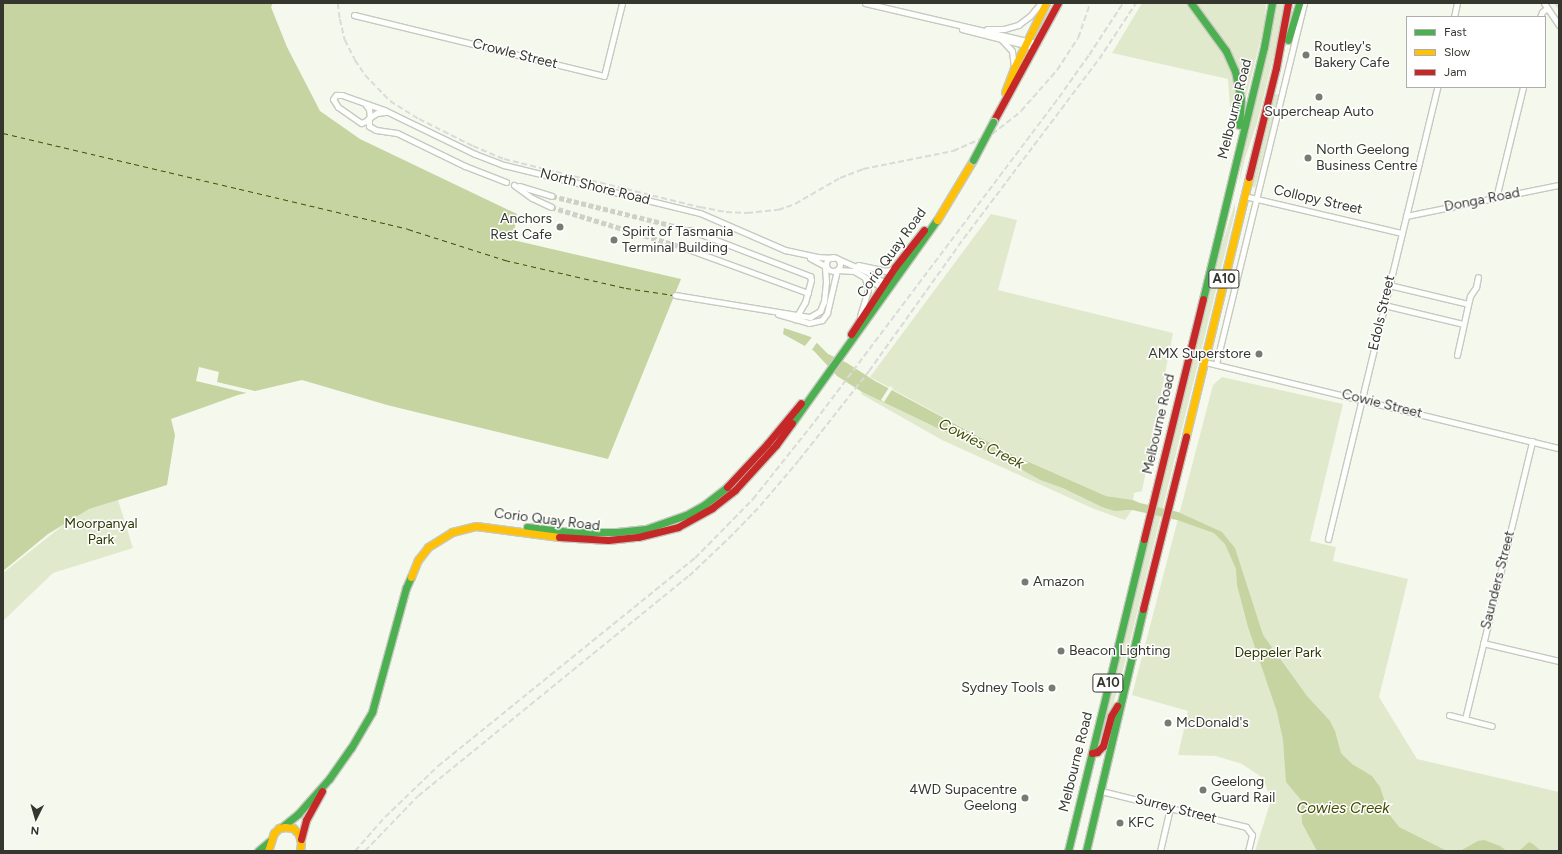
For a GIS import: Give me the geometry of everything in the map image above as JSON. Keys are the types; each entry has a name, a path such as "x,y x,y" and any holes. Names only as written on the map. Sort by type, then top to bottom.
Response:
{"main road":[{"name":"Corio Quay Road","path":"993,122 1014,68 1046,3"},
{"name":"Corio Quay Road","path":"841,352 858,321 945,208 966,174 1034,45 1058,3"},
{"path":"1191,3 1230,57 1238,79 1241,108 1236,162"},
{"name":"Melbourne Road","path":"1068,851 1269,26 1272,3"},
{"name":"Melbourne Road","path":"1086,851 1122,696 1276,68 1288,3"},
{"path":"1276,68 1288,40 1299,3"},
{"name":"Corio Quay Road","path":"301,850 301,839 306,820 329,779 351,748 372,712 394,628 396,608 402,588 415,556 433,537 455,526 470,522 487,521 549,531 633,531 668,526 699,516 719,503 749,475 780,439 886,286 895,267 966,174"},
{"name":"Collopy Street","path":"1228,193 1244,196"},
{"path":"1092,753 1097,752 1103,746 1111,716 1122,696"},
{"name":"Corio Quay Road","path":"258,851 270,841 275,831 298,814 329,779"},
{"path":"282,827 294,830 301,839"},
{"path":"268,851 270,841"}],"street":[{"name":"Crowle Street","path":"354,15 604,76 622,3"},
{"path":"865,3 1034,45"},
{"path":"977,30 1004,29 1018,25 1030,16 1041,3"},
{"path":"1216,364 1304,3"},
{"path":"1454,16 1457,3"},
{"path":"1540,16 1546,5 1559,25"},
{"path":"977,30 1001,39 1026,43"},
{"path":"1001,39 1012,51 1014,68"},
{"name":"Edols Street","path":"1328,539 1437,88"},
{"path":"1496,198 1523,88"},
{"name":"North Shore Road","path":"369,119 364,122 360,122 336,106 333,99 341,94 392,113 496,163 700,213 783,249 800,254 830,270 851,270 865,278 886,286"},
{"path":"366,104 370,112 369,126 376,130 395,132 465,166 506,182"},
{"path":"369,119 379,112 392,113"},
{"path":"551,207 532,198 514,185 552,196"},
{"name":"Donga Road","path":"1406,216 1559,185"},
{"name":"Collopy Street","path":"1244,196 1402,233"},
{"path":"690,230 809,276 811,280 808,293 804,305 797,317"},
{"path":"685,248 808,293"},
{"name":"North Shore Road","path":"800,254 836,258 849,263 886,271 895,267"},
{"path":"675,295 776,312 797,317 812,323 820,321 825,317 837,270 840,265 836,258 826,260 826,285 821,309 812,316 797,317"},
{"name":"North Shore Road","path":"849,263 886,286"},
{"path":"1458,355 1468,304 1478,277"},
{"path":"858,321 867,292 865,278"},
{"path":"1389,285 1468,304"},
{"path":"1384,306 1463,324"},
{"name":"Cowie Street","path":"1205,362 1559,448"},
{"name":"Saunders Street","path":"1465,719 1532,441"},
{"path":"1483,643 1559,661"},
{"path":"1449,715 1492,726"},
{"name":"Surrey Street","path":"1100,791 1246,827 1252,835 1248,851"},
{"path":"1160,851 1170,808"}],"green space":[{"path":"1142,3 1266,3 1265,23 1245,101 1230,107 1228,79 1112,53"},
{"path":"1277,3 1284,3 1277,43 1257,123 1245,158 1239,184 1242,159"},
{"path":"1275,94 1279,95 1255,188 1252,187"},
{"path":"1235,203 1235,212 1124,666 1103,740 1098,747 1218,257"},
{"path":"991,214 1017,220 998,290 1173,333 1142,491 1134,493 1133,500 1106,496 1013,455 870,377"},
{"name":"Deppeler Park","path":"1222,377 1343,404 1310,541 1336,547 1333,561 1408,579 1379,697 1417,759 1559,792 1559,851 1255,851 1271,800 1263,778 1242,764 1216,756 1178,755 1188,711 1132,695 1213,385"},
{"path":"862,392 1006,461 1040,480 1125,511 1132,510 1125,520 1094,509 942,440 861,394"},
{"name":"Moorpanyal Park","path":"118,500 133,548 53,573 3,621 3,573 67,522 89,509"}],"water":[{"path":"3,3 273,3 271,7 287,47 320,111 360,139 517,214 513,240 681,279 608,459 387,405 302,380 238,395 171,419 175,435 167,485 89,509 48,534 3,571"},
{"name":"Cowies Creek","path":"784,328 811,337 828,354 847,363 875,381 1013,455 1106,496 1133,500 1178,512 1222,532 1235,548 1263,635 1307,696 1330,721 1335,731 1341,753 1352,764 1372,776 1380,787 1389,814 1399,827 1447,851 1317,851 1302,823 1301,800 1286,782 1283,740 1277,712 1248,627 1237,585 1236,569 1225,544 1214,533 1177,520 1132,510 1115,511 1102,507 1065,489 1040,480 1006,461 862,392 837,376 814,351 783,334"},
{"path":"1484,840 1500,846 1507,851 1460,851 1478,841"},
{"path":"1529,842 1533,844 1541,851 1519,851"}],"pier":[{"path":"813,336 818,341 811,351 804,347"},
{"path":"199,367 219,372 217,382 259,392 251,394 196,381"},
{"path":"890,386 893,388 884,402 881,400"}],"ferry route":[{"path":"3,133 408,229 505,260 626,288 673,295"}],"tunnel":[{"path":"552,196 690,230"},
{"path":"551,207 685,248"}],"railway":[{"path":"338,3 345,40 355,60 365,75 390,101 419,119 473,146 504,159 700,207 726,212 747,213 778,210 795,204 840,178 863,169 953,151 992,134 1021,111 1057,70 1078,38 1090,3"},
{"path":"355,851 385,817 438,766 695,558 753,499 815,421 1064,90 1123,3"},
{"path":"365,851 418,796 689,576 760,506 799,460 869,371 958,246 1099,59 1136,3"},
{"path":"1555,3 1559,8"}],"traffic: fast":[{"path":"1191,3 1226,51 1235,71 1241,99 1239,125"},
{"path":"1203,299 1264,47 1272,3"},
{"path":"1288,40 1299,3"},
{"path":"973,160 993,122"},
{"path":"792,423 937,220"},
{"path":"527,527 571,532 617,532 646,529 686,515 704,505 727,487"},
{"path":"1068,851 1144,539"},
{"path":"282,827 298,814 329,779 351,748 372,712 406,588 411,577"},
{"path":"1086,851 1143,609"},
{"path":"258,851 270,841"}],"traffic: slow":[{"path":"1005,92 1014,68 1046,3"},
{"path":"937,220 973,160"},
{"path":"1186,436 1249,177"},
{"path":"411,577 418,560 428,547 452,532 476,526 559,537"},
{"path":"268,851 274,833 279,828 285,827 293,828 299,834 301,843 300,851"}],"traffic: jam":[{"path":"993,122 1058,3"},
{"path":"1249,177 1276,68 1288,3"},
{"path":"851,334 895,267 924,230"},
{"path":"1144,539 1203,299"},
{"path":"727,487 767,444 801,403"},
{"path":"559,537 608,540 638,537 678,527 712,508 735,490 776,445 792,423"},
{"path":"1143,609 1186,436"},
{"path":"1092,753 1097,752 1103,746 1111,716 1117,706"},
{"path":"301,839 306,820 322,791"}],"place":[{"name":"Routley's Bakery Cafe","path":"1306,55"},
{"name":"Supercheap Auto","path":"1319,97"},
{"name":"North Geelong Business Centre","path":"1308,158"},
{"name":"Anchors Rest Cafe","path":"560,227"},
{"name":"Spirit of Tasmania Terminal Building","path":"614,240"},
{"name":"AMX Superstore","path":"1259,354"},
{"name":"Amazon","path":"1025,582"},
{"name":"Beacon Lighting","path":"1061,651"},
{"name":"Sydney Tools","path":"1052,688"},
{"name":"McDonald's","path":"1168,723"},
{"name":"Geelong Guard Rail","path":"1203,790"},
{"name":"4WD Supacentre Geelong","path":"1025,798"},
{"name":"KFC","path":"1120,823"}]}
